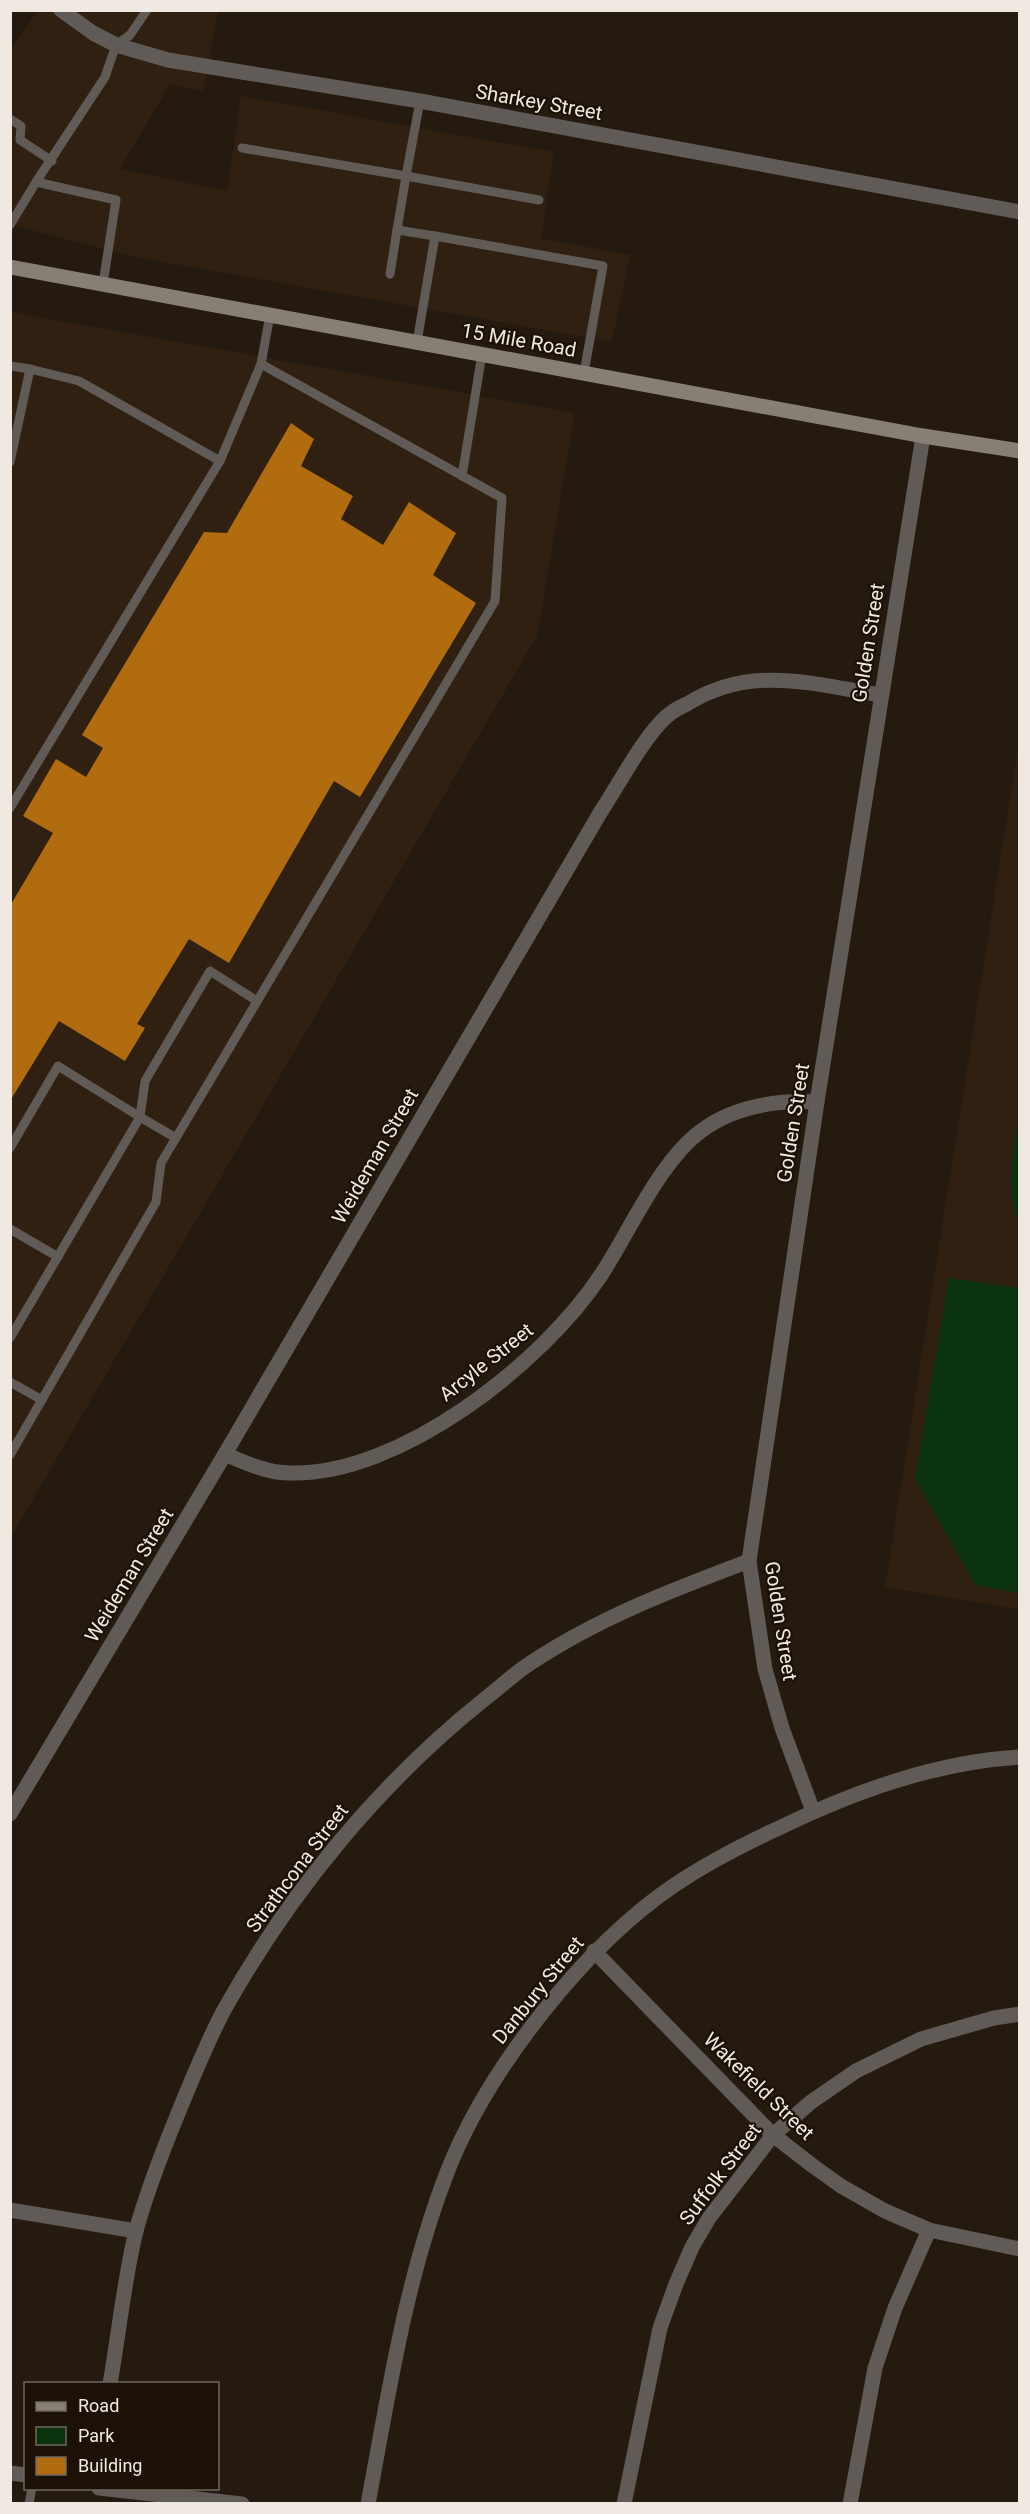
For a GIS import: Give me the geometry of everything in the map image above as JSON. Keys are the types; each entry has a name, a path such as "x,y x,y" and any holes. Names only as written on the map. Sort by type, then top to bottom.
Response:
{"main road":[{"name":"15 Mile Road","path":"10,267 923,436 1020,451"}],"street":[{"name":"Sharkey Street","path":"61,10 93,33 116,45 168,60 420,101 1020,212"},
{"name":"Golden Street","path":"813,1811 782,1728 765,1670 749,1561 818,1102 923,436"},
{"name":"Weideman Street","path":"10,1814 225,1454 600,813 649,737 667,715 695,698 728,684 764,678 881,695"},
{"name":"Arcyle Street","path":"225,1454 260,1468 289,1473 323,1471 366,1459 415,1438 465,1409 529,1359 580,1304 677,1154 701,1130 733,1112 762,1105 800,1101 818,1102"},
{"name":"Strathcona Street","path":"110,2382 136,2231 161,2154 222,2013 277,1923 322,1864 373,1803 459,1720 528,1665 588,1629 641,1602 749,1561"},
{"name":"Danbury Street","path":"368,2504 395,2354 417,2268 449,2169 470,2124 509,2057 594,1951 632,1917 674,1885 731,1850 813,1811 883,1785 945,1767 1020,1757"},
{"name":"Wakefield Street","path":"594,1951 773,2135 841,2186 885,2211 928,2230 1020,2249"},
{"name":"Suffolk Street","path":"624,2504 660,2328 676,2284 692,2247 709,2218 773,2135 811,2102 856,2070 921,2039 1020,2013"},
{"path":"10,2211 136,2231"},
{"path":"850,2504 875,2368 895,2308 928,2230"},
{"path":"117,2490 242,2504"}],"lane":[{"path":"10,225 105,77 116,45 130,36 147,10"},
{"path":"390,274 420,101"},
{"path":"10,119 21,126 15,142 52,161"},
{"path":"242,148 539,200"},
{"path":"36,182 116,200 103,284"},
{"path":"397,230 603,266 584,373"},
{"path":"417,342 435,236"},
{"path":"10,808 220,460 261,364 270,315"},
{"path":"462,476 482,354"},
{"path":"10,1455 156,1202 161,1163 495,601 502,498 261,364"},
{"path":"11,369 30,369 79,381 220,460"},
{"path":"10,462 30,369"},
{"path":"10,1338 140,1117 144,1081 210,971 257,1000"},
{"path":"10,1148 58,1066 176,1138"},
{"path":"10,1229 58,1257"},
{"path":"10,1382 42,1400"}],"shaded area":[{"path":"37,11 218,11 203,91 170,84 120,169 227,191 241,96 554,152 541,238 630,255 612,342 135,257 11,225 10,52"},
{"path":"11,312 575,413 537,636 11,1537"},
{"path":"1017,754 1020,754 1019,1609 885,1587"}],"green space":[{"path":"1019,1115 1020,1223 1012,1197 1013,1156"},
{"path":"949,1278 1019,1288 1019,1593 975,1585 915,1478"}],"building":[{"path":"291,423 314,439 301,466 353,496 341,519 383,545 409,502 456,533 433,575 476,603 360,797 334,781 229,963 189,939 137,1024 145,1028 125,1061 59,1021 10,1101 10,906 53,833 23,816 56,759 86,777 103,748 82,735 204,532 227,533"}]}
